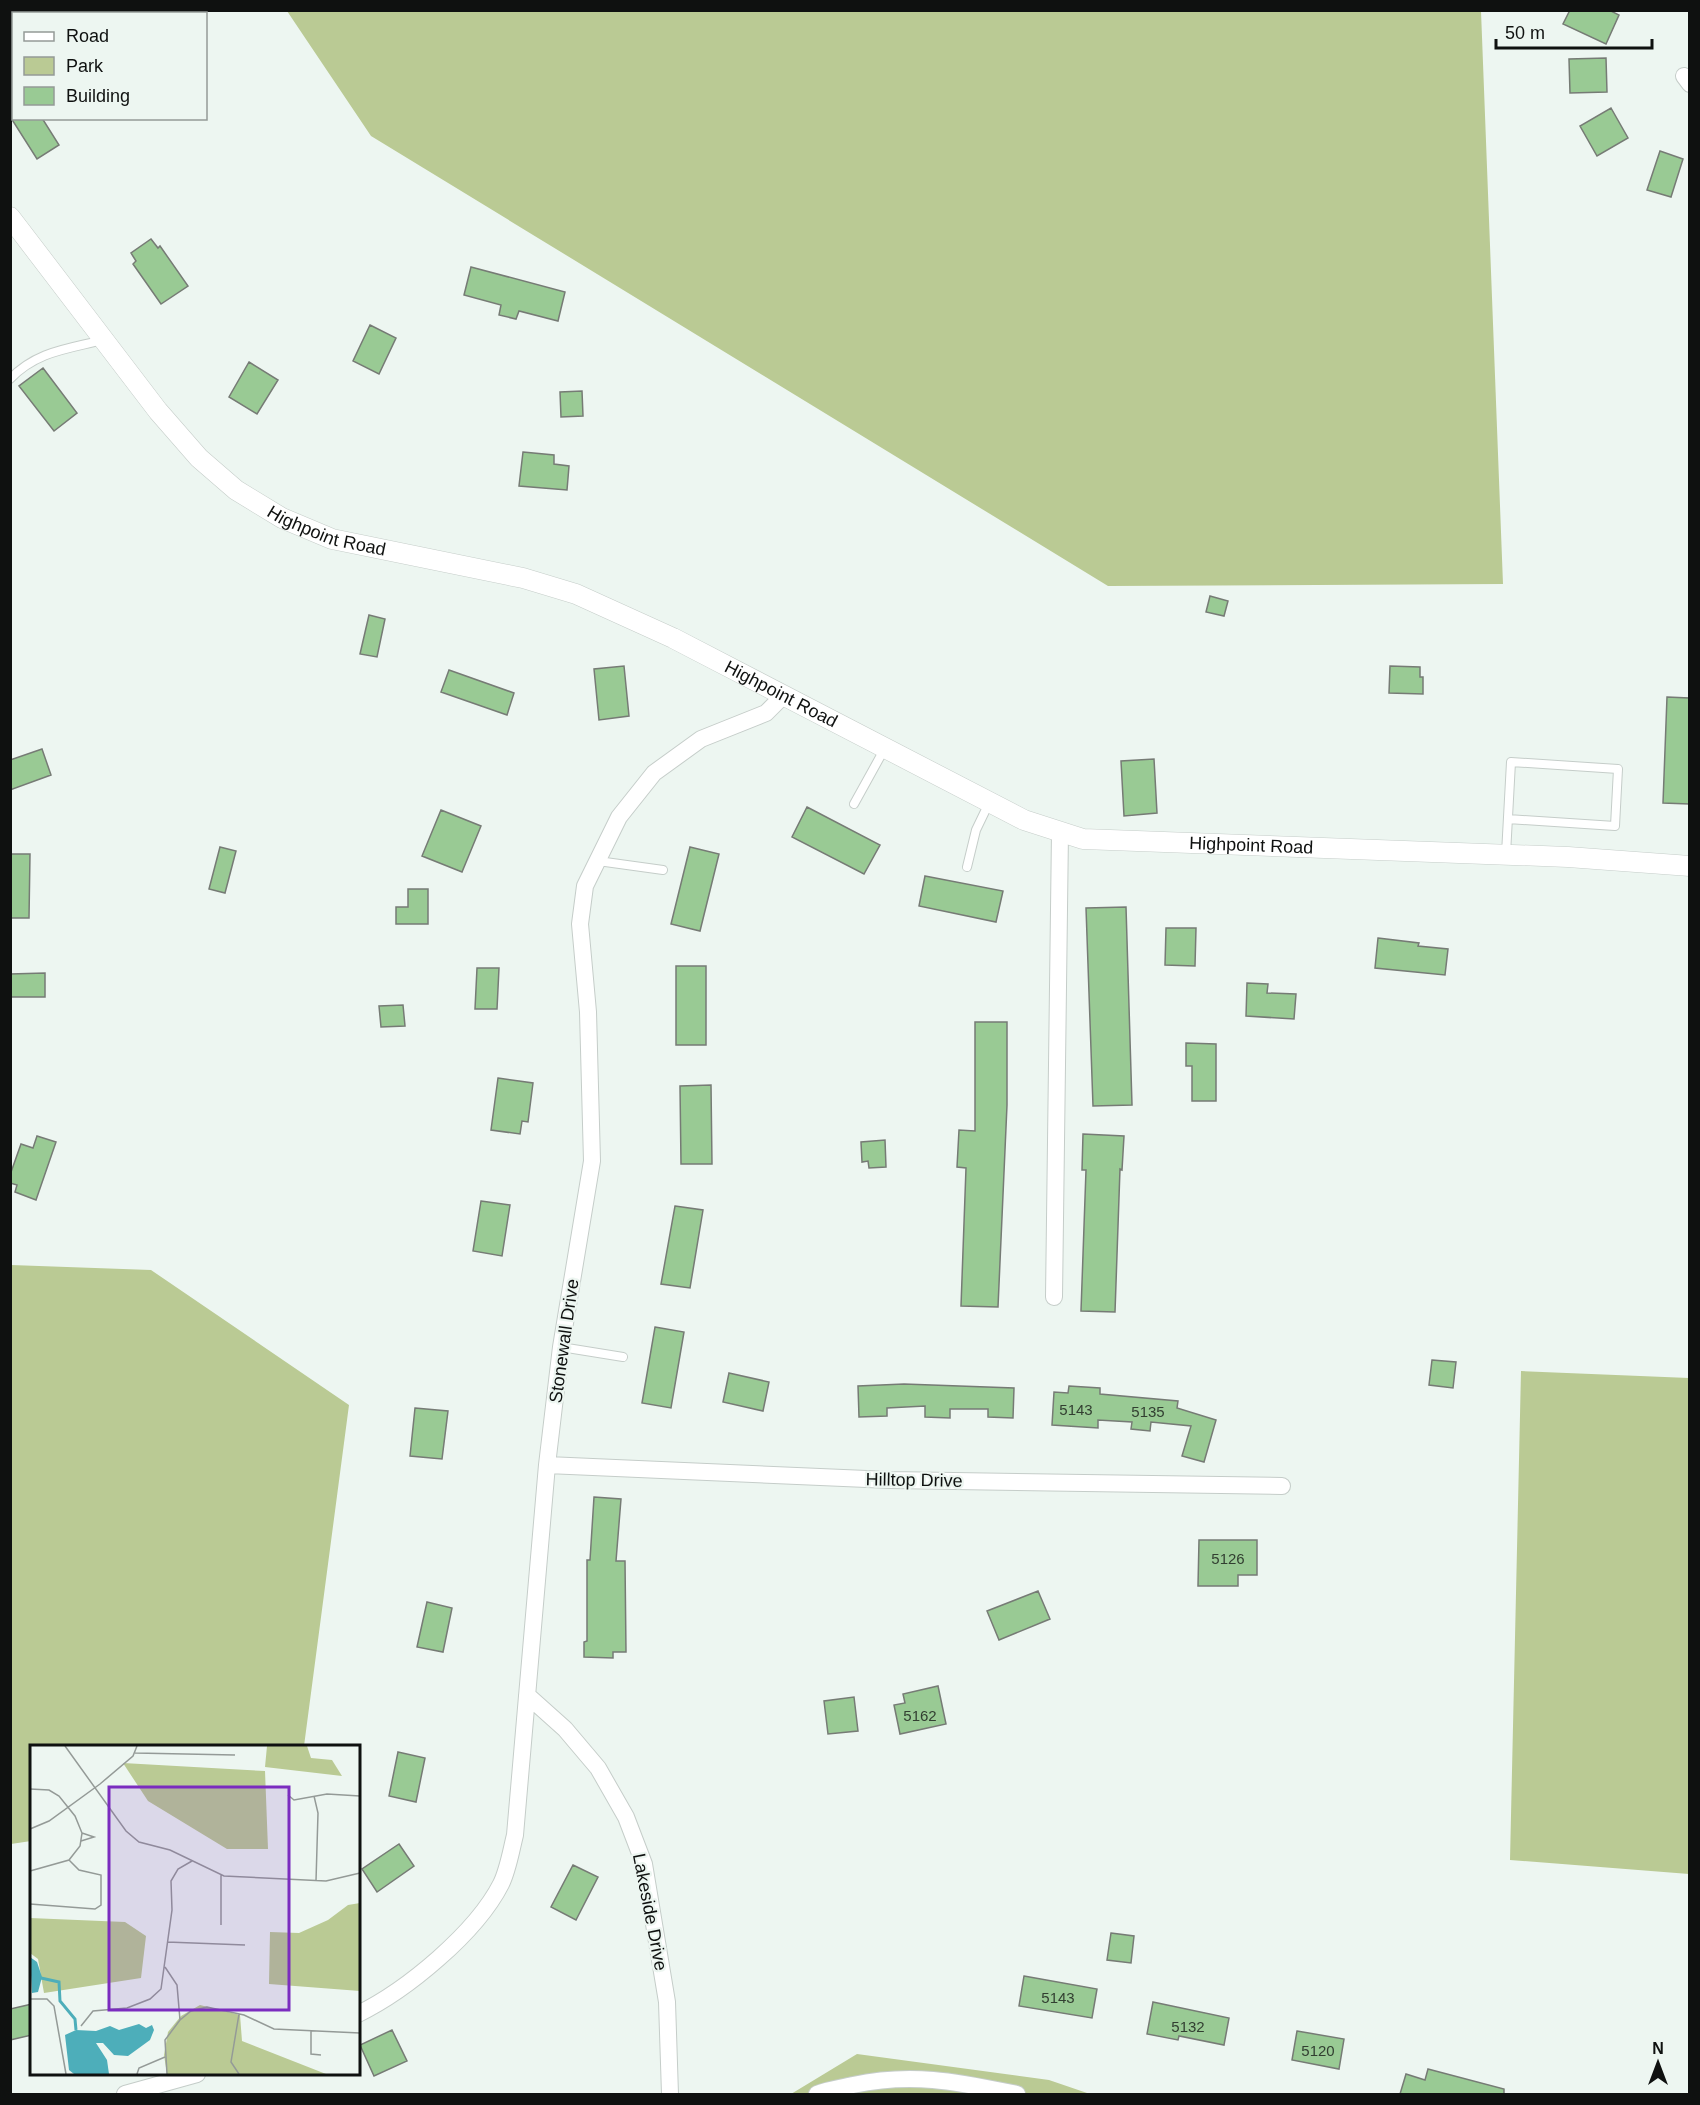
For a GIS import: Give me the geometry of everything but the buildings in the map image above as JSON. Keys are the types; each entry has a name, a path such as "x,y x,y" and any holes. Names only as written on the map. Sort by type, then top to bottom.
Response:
{"street":[{"name":"Highpoint Road","path":"10,217 158,411 199,458 236,490 282,518 332,538 523,578 576,594 674,638 1024,820 1083,839 1506,855 1689,866"},
{"name":"Stonewall Drive","path":"360,2013 383,2002 418,1976 472,1926 489,1905 502,1882 515,1835 547,1465 561,1347 592,1161 588,1012 580,924 585,886 620,817 654,773 701,738 766,713 784,695"},
{"path":"1054,1298 1060,832"},
{"name":"Hilltop Drive","path":"547,1465 890,1480 1282,1486"},
{"name":"Lakeside Drive","path":"527,1695 565,1729 598,1768 626,1817 644,1864 668,2002 670,2094"},
{"path":"125,2094 190,2075"},
{"path":"817,2094 881,2079 919,2078 957,2082 1017,2094"}],"lane":[{"path":"10,379 24,365 48,354 104,340"},
{"path":"854,804 886,748"},
{"path":"1506,855 1511,762 1618,769 1615,826 1508,819"},
{"path":"967,867 976,830 990,802"},
{"path":"598,861 663,870"},
{"path":"561,1347 623,1357"}],"green space":[{"path":"287,11 1481,11 1503,584 1108,586 371,136"},
{"path":"11,1265 151,1270 349,1405 304,1745 30,1745 30,1841 11,1844"},
{"path":"1521,1371 1689,1378 1689,1874 1510,1860"},
{"path":"857,2054 1049,2080 1090,2094 791,2094"}]}
